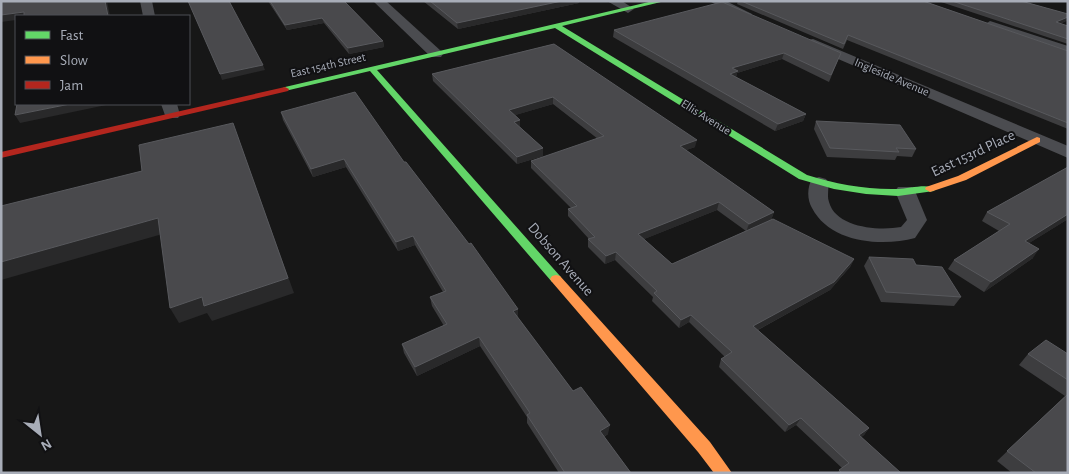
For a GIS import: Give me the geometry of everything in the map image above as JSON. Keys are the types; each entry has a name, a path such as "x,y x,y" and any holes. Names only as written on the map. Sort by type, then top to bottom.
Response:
{"street":[{"path":"146,1 149,15"},
{"path":"379,1 436,54"},
{"path":"613,1 628,9"},
{"name":"East 154th Street","path":"1,155 170,110 372,69 662,1"},
{"path":"715,1 760,20"},
{"path":"975,20 1068,51"},
{"name":"Ellis Avenue","path":"557,26 803,177 819,183 861,190"},
{"name":"Ingleside Avenue","path":"796,36 1068,153"},
{"name":"Dobson Avenue","path":"372,69 704,446 724,473"},
{"name":"East 153rd Place","path":"861,190 905,192 928,189 950,183 1037,140"},
{"path":"819,183 818,201 825,214 841,225 864,234 891,237 908,233 917,220 905,192"}],"building":[{"path":"1,1 105,1 108,15 24,15 24,12 1,15"},
{"path":"188,1 229,1 263,65 220,74"},
{"path":"270,1 344,1 383,41 348,48 322,18 285,25"},
{"path":"430,1 562,1 457,23"},
{"path":"741,1 923,1 1068,51 1068,123 848,35 844,44"},
{"path":"952,1 1021,1 1068,14 1068,17 1056,22 1068,26 1068,39"},
{"path":"722,2 841,53 831,75 784,53 732,68 738,71 730,74 806,114 778,124 614,30"},
{"path":"554,44 697,140 680,146 774,212 749,224 719,202 638,234 672,264 773,219 854,259 834,282 753,326 869,428 859,435 901,473 842,473 839,470 849,463 801,418 789,425 721,359 732,352 691,315 681,320 654,293 657,291 616,252 606,256 588,239 595,237 568,209 577,206 531,161 604,136 553,97 509,110 520,120 514,122 543,148 517,157 432,74"},
{"path":"355,92 404,162 406,162 469,244 471,243 518,309 513,311 573,391 581,387 610,425 600,431 631,473 565,473 527,415 530,413 479,337 415,367 402,344 447,324 430,297 446,291 413,236 396,242 344,159 311,169 281,112"},
{"path":"17,105 65,105 15,115"},
{"path":"816,121 900,125 916,149 896,148 899,152 830,148"},
{"path":"233,123 288,278 204,306 202,297 170,308 158,218 1,262 1,206 142,171 139,145"},
{"path":"1068,167 1068,214 1025,241 1039,249 991,282 954,260 1010,224 987,212"},
{"path":"869,257 913,259 916,265 942,267 961,297 886,292"},
{"path":"1046,340 1068,354 1068,380 1028,354"},
{"path":"1068,394 1068,473 1036,473 1007,451"}],"traffic: fast":[{"path":"285,89 662,1"},
{"path":"557,26 803,177 834,186 866,191 898,192 930,189"},
{"path":"372,69 556,279"}],"traffic: slow":[{"path":"930,189 962,178 1037,140"},
{"path":"556,279 704,447 724,473"}],"traffic: jam":[{"path":"1,155 285,89"}]}
